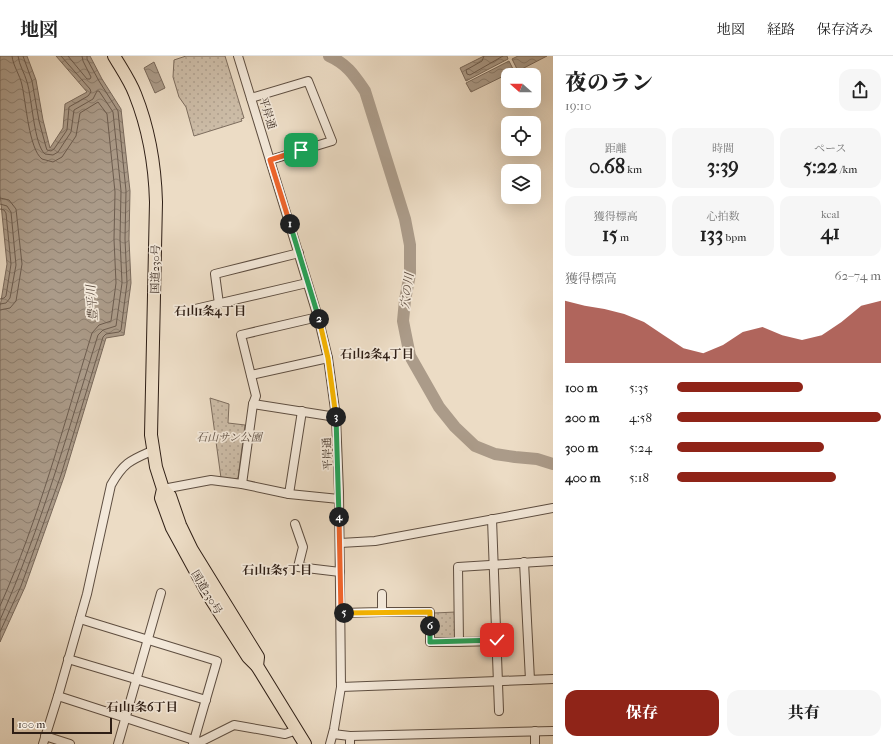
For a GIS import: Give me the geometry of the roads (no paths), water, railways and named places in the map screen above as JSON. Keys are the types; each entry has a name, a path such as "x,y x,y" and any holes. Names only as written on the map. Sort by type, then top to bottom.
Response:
{"highway":[{"name":"国道230号","path":"114,56 135,94 149,136 155,177 156,202 151,435 156,467 163,489 162,498 172,528 209,596 248,657 257,666 305,744"}],"street":[{"name":"平岸通","path":"238,56 318,317 328,358 336,417 340,543 341,687 330,744"},
{"path":"251,98 308,81 332,141 270,160"},
{"path":"219,304 215,274 299,253"},
{"path":"195,309 307,283"},
{"path":"242,484 253,404 256,396 241,335 318,317"},
{"path":"251,375 328,358"},
{"path":"253,404 336,417"},
{"path":"289,494 302,411"},
{"path":"70,744 44,740 80,619 111,485 118,472 125,464 134,458 154,450"},
{"path":"163,489 211,480 242,484 289,494 339,500"},
{"path":"340,543 375,541 553,508"},
{"path":"492,519 499,711"},
{"path":"295,524 303,547 298,567 340,572"},
{"path":"459,642 458,567 553,561"},
{"path":"524,562 530,680"},
{"path":"118,744 161,593"},
{"path":"382,594 382,612"},
{"path":"341,613 430,612 430,642 497,640"},
{"path":"80,619 217,661 193,742"},
{"path":"68,659 206,700"},
{"path":"341,687 553,679"},
{"path":"58,696 193,742 200,742 234,725 285,734 297,730"},
{"path":"535,731 535,744"},
{"path":"333,734 350,740 553,731"}],"water":[{"name":"豊平川","path":"0,56 27,56 36,80 43,120 50,148 63,128 65,104 87,92 56,56 90,56 102,79 121,109 130,191 129,239 131,283 124,335 106,338 64,477 25,587 0,642 0,307 7,264 0,194"},
{"path":"484,56 507,56 508,59 466,81 460,68"},
{"path":"518,56 547,56 524,68 516,68 512,59"},
{"path":"509,61 512,68 501,68 501,77 471,92 466,83"},
{"path":"154,62 165,88 155,93 144,68"}],"waterway":[{"name":"穴の川","path":"329,56 345,66 354,75 365,91 405,219 410,245 410,274 403,321 410,356 439,407 455,427 475,446 495,454 537,459 553,464"}],"district":[{"name":"石山1条4丁目","path":"210,311"},
{"name":"石山2条4丁目","path":"377,354"},
{"name":"石山1条5丁目","path":"277,570"},
{"name":"石山1条6丁目","path":"142,707"}],"park label":[{"name":"石山サン公園","path":"229,437"}]}
